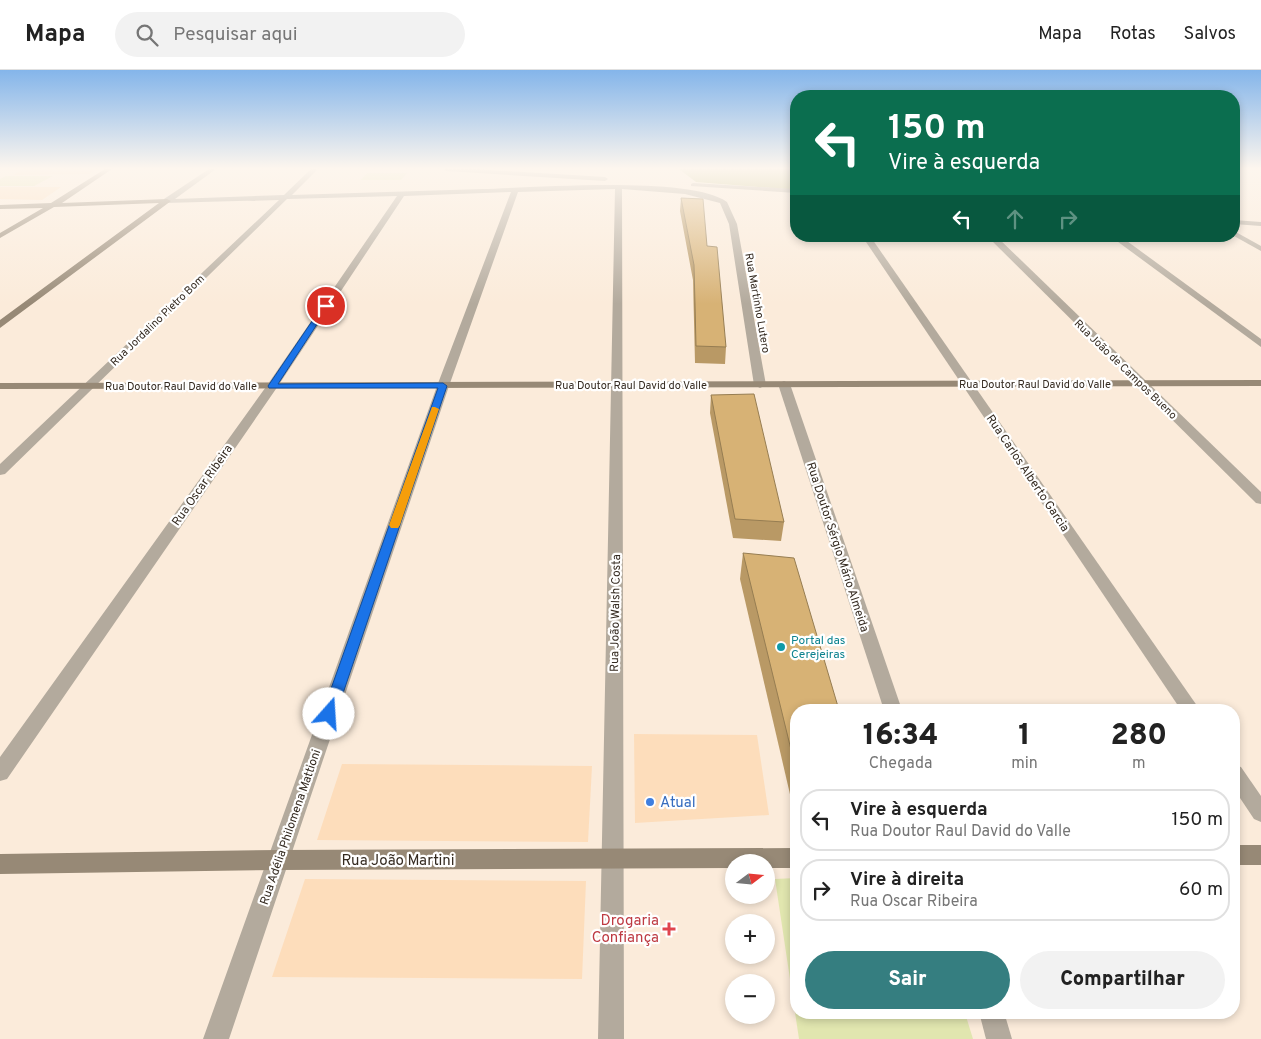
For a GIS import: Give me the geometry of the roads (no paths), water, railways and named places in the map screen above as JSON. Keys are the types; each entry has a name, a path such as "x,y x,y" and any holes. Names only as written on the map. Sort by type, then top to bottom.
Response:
{"street":[{"path":"0,236 37,214"},
{"path":"0,325 150,214"},
{"name":"Rua Jordalino Pietro Bom","path":"0,471 267,214"},
{"name":"Rua Oscar Ribeira","path":"0,773 272,386 388,214"},
{"name":"Rua Adélia Philomena Mattioni","path":"216,1039 443,386 506,214"},
{"name":"Rua João Walsh Costa","path":"611,1039 619,214"},
{"name":"Rua Martinho Lutero","path":"728,214 733,224 760,384"},
{"path":"1240,222 1261,224"},
{"path":"1240,237 1261,249"},
{"name":"Rua Carlos Alberto Garcia","path":"870,242 1187,704"},
{"name":"Rua João de Campos Bueno","path":"997,242 1261,500"},
{"path":"1122,242 1261,344"},
{"name":"Rua Doutor Raul David do Valle","path":"0,386 1261,383"},
{"name":"Rua Doutor Sérgio Mário Almeida","path":"784,384 891,704"},
{"path":"1240,782 1261,812"},
{"path":"1240,855 1261,855"},
{"name":"Rua João Martini","path":"0,864 278,860 790,858"},
{"path":"993,1019 999,1039"}],"place":[{"name":"Portal das Cerejeiras","path":"781,647"},
{"name":"Atual","path":"650,802"},
{"name":"Drogaria Confiança","path":"669,929"}]}
